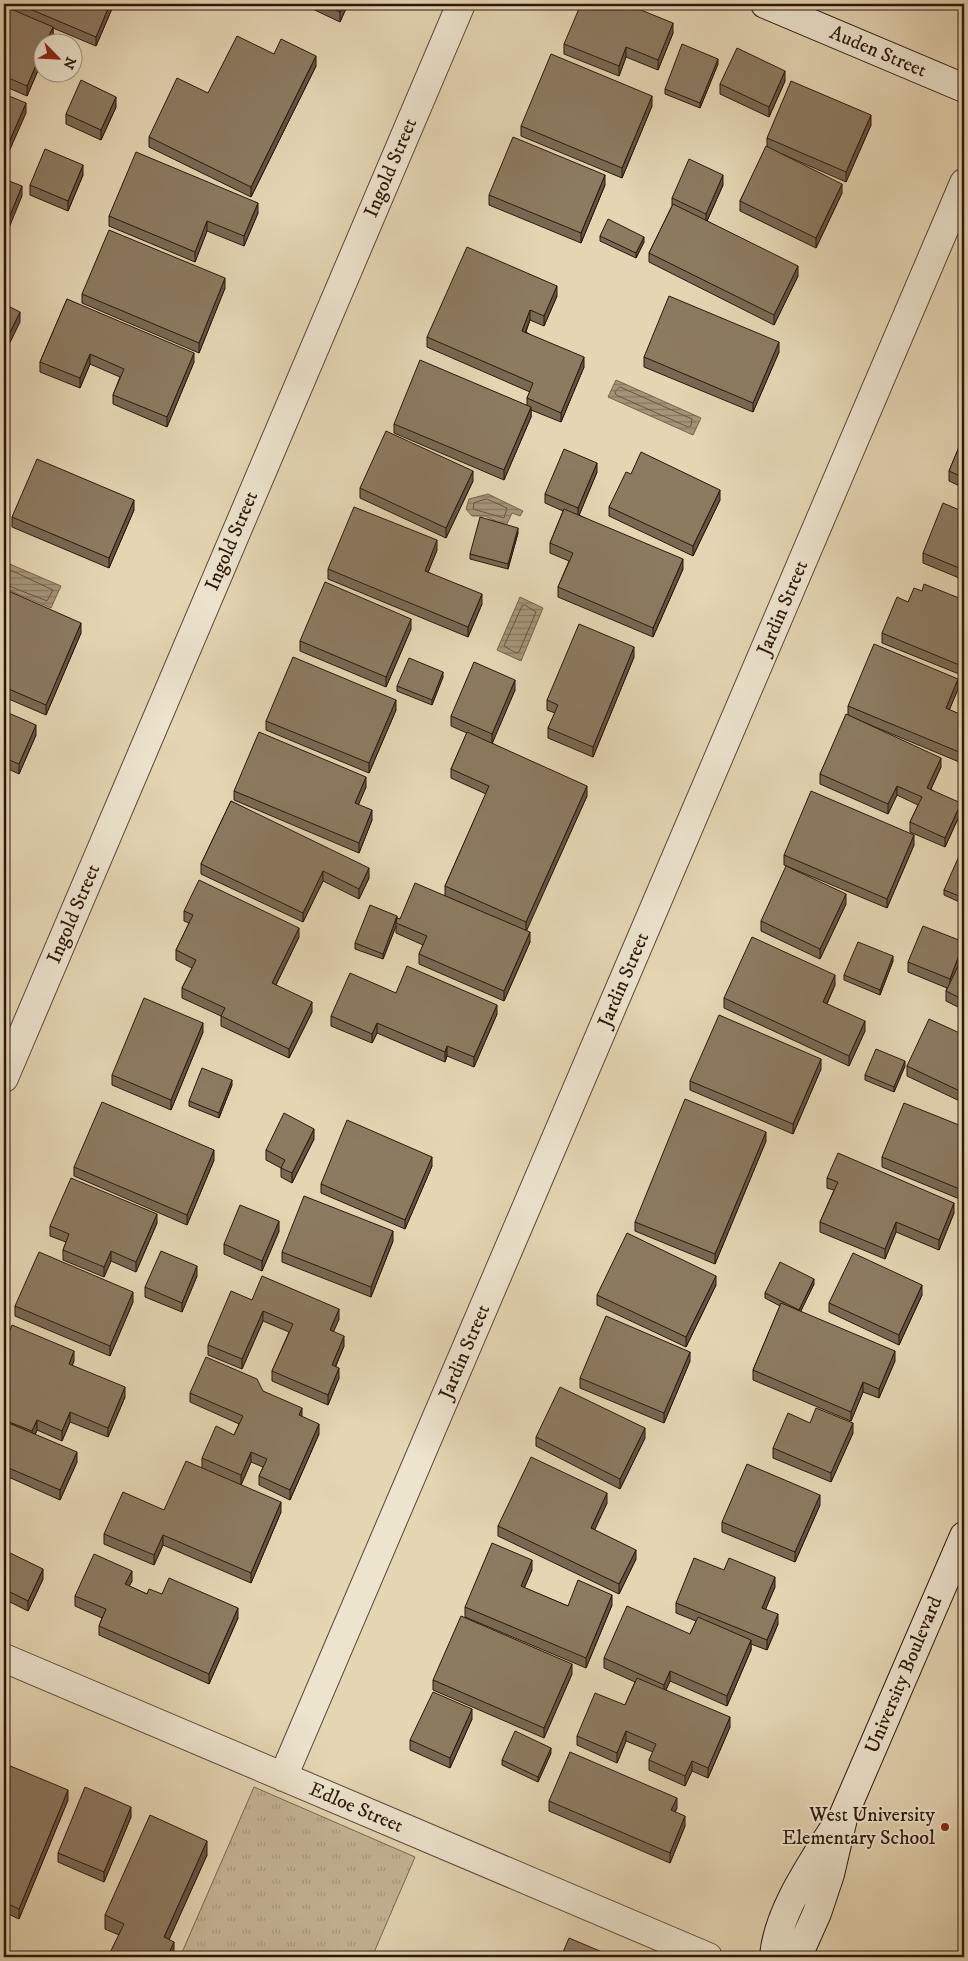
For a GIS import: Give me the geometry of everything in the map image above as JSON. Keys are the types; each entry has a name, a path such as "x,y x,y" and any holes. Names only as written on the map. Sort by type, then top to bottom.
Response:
{"street":[{"name":"Ingold Street","path":"4,1078 461,4"},
{"name":"Auden Street","path":"765,4 964,88"},
{"name":"Jardin Street","path":"283,1777 964,183"},
{"name":"University Boulevard","path":"795,1957 800,1951 817,1913 844,1814 964,1536"},
{"name":"Edloe Street","path":"4,1658 708,1957"},
{"name":"University Boulevard","path":"774,1957 775,1940 804,1874 844,1814"}],"green space":[{"path":"254,1787 415,1857 372,1957 180,1957"}],"water":[{"path":"616,380 701,418 693,435 608,397"},
{"path":"488,494 523,511 520,516 512,513 506,526 485,516 472,516 466,509 469,499"},
{"path":"5,562 61,586 51,608 4,588"},
{"path":"520,597 543,608 521,661 497,650"}],"building":[{"path":"18,4 110,4 96,37"},
{"path":"323,4 344,4 340,12"},
{"path":"581,4 626,4 673,23 658,60 626,47 619,66 564,44"},
{"path":"4,6 53,27 51,32 32,32 32,74 27,86 4,76"},
{"path":"237,36 274,54 281,39 316,56 251,187 149,137 177,78 208,93"},
{"path":"682,44 718,59 700,103 665,89"},
{"path":"737,48 785,71 769,107 720,84"},
{"path":"551,54 652,96 622,168 521,126"},
{"path":"82,80 116,97 101,130 66,114"},
{"path":"791,81 871,115 846,172 767,138"},
{"path":"4,94 26,103 4,154"},
{"path":"513,137 605,175 581,233 489,195"},
{"path":"766,146 842,184 816,238 740,201"},
{"path":"45,149 83,165 68,201 30,185"},
{"path":"136,152 258,203 244,236 207,221 195,252 109,216"},
{"path":"689,159 723,175 706,214 672,198"},
{"path":"4,179 22,186 4,230"},
{"path":"673,204 798,266 774,315 649,253"},
{"path":"608,219 644,237 636,253 600,236"},
{"path":"109,230 225,278 199,343 82,294"},
{"path":"467,247 557,286 544,316 530,310 522,331 584,357 561,413 527,398 533,383 427,337"},
{"path":"669,296 779,342 753,403 644,357"},
{"path":"67,299 194,353 167,417 113,395 124,369 90,354 80,378 40,362"},
{"path":"4,304 20,312 4,345"},
{"path":"420,360 531,407 504,470 394,424"},
{"path":"386,431 473,471 446,528 360,488"},
{"path":"964,435 964,478 949,471"},
{"path":"564,449 597,463 578,508 545,494"},
{"path":"641,452 720,490 693,546 609,507 626,472 631,474"},
{"path":"37,459 134,500 109,558 12,517"},
{"path":"943,503 964,512 964,570 923,553"},
{"path":"354,507 437,540 425,571 482,594 468,627 328,569"},
{"path":"564,509 683,559 653,628 558,587 573,553 550,543"},
{"path":"480,517 518,528 508,564 470,554"},
{"path":"325,582 411,619 386,677 300,641"},
{"path":"924,584 964,600 964,667 882,633 897,597 908,602 914,588 922,591"},
{"path":"4,589 81,623 46,705 4,687"},
{"path":"579,624 634,647 593,747 548,728 558,705 547,700"},
{"path":"874,644 958,679 946,708 964,716 964,754 848,706"},
{"path":"293,657 396,700 369,763 266,721"},
{"path":"409,658 443,672 432,700 397,686"},
{"path":"474,662 515,680 492,734 451,716"},
{"path":"4,711 36,725 19,764 4,758"},
{"path":"846,714 941,758 927,788 961,803 945,838 910,822 922,797 897,786 888,804 820,774"},
{"path":"259,732 366,777 355,803 372,810 359,843 234,791"},
{"path":"467,732 587,786 526,922 445,886 489,786 451,769"},
{"path":"811,791 914,835 887,899 784,855"},
{"path":"231,801 369,868 359,889 323,871 303,913 201,864"},
{"path":"959,856 964,858 964,898 944,890"},
{"path":"786,866 846,894 820,949 761,921"},
{"path":"199,880 299,928 272,983 312,1002 289,1049 221,1016 225,1008 182,988 196,960 176,950 193,915 184,911"},
{"path":"415,883 530,932 504,991 419,954 427,936 396,923 397,918 400,919"},
{"path":"370,905 397,916 383,954 355,943"},
{"path":"923,926 964,942 950,979 908,962"},
{"path":"752,937 835,975 823,1002 865,1021 849,1056 724,998"},
{"path":"858,942 893,956 880,990 844,975"},
{"path":"964,954 964,1000 946,991"},
{"path":"407,966 497,1005 474,1057 447,1046 445,1052 377,1023 372,1034 331,1016 350,973 396,993"},
{"path":"144,998 203,1023 171,1100 112,1075"},
{"path":"719,1015 821,1059 793,1124 690,1081"},
{"path":"929,1019 964,1035 964,1093 907,1066"},
{"path":"876,1049 905,1061 894,1087 865,1075"},
{"path":"202,1068 232,1080 219,1113 189,1101"},
{"path":"685,1099 766,1132 715,1254 635,1222"},
{"path":"102,1102 214,1150 187,1215 74,1167"},
{"path":"904,1103 964,1127 964,1185 962,1190 882,1157"},
{"path":"284,1113 314,1129 292,1173 281,1168 285,1160 266,1150"},
{"path":"347,1120 432,1157 405,1220 321,1184"},
{"path":"838,1153 954,1203 939,1240 896,1222 885,1249 820,1222 838,1182 827,1178"},
{"path":"71,1178 157,1214 136,1262 111,1251 104,1267 63,1250 69,1234 50,1226"},
{"path":"304,1196 393,1231 371,1287 282,1252"},
{"path":"240,1205 279,1221 262,1261 224,1244"},
{"path":"627,1233 716,1276 686,1337 597,1295"},
{"path":"161,1251 197,1266 182,1303 145,1287"},
{"path":"39,1252 133,1292 110,1346 15,1306"},
{"path":"853,1253 922,1285 899,1335 829,1303"},
{"path":"780,1262 814,1279 799,1310 765,1293"},
{"path":"262,1276 339,1309 330,1330 344,1336 332,1365 339,1368 328,1395 272,1371 293,1324 263,1311 242,1359 208,1345 231,1291 252,1300"},
{"path":"781,1303 895,1351 879,1389 863,1382 851,1412 753,1370"},
{"path":"606,1316 690,1352 664,1413 580,1378"},
{"path":"12,1325 74,1351 69,1364 125,1387 108,1428 70,1412 62,1431 37,1420 32,1431 4,1420 4,1345"},
{"path":"206,1357 257,1379 263,1391 302,1408 299,1415 319,1424 290,1490 259,1476 267,1459 251,1452 241,1475 202,1458 216,1426 234,1435 243,1416 190,1393"},
{"path":"560,1387 645,1428 620,1479 536,1437"},
{"path":"816,1408 853,1423 831,1473 773,1448 788,1413 810,1423"},
{"path":"4,1421 77,1452 60,1490 4,1466"},
{"path":"531,1457 607,1493 591,1528 636,1550 619,1584 498,1526"},
{"path":"186,1461 281,1502 251,1573 163,1535 154,1555 104,1534 123,1492 164,1510"},
{"path":"747,1464 820,1495 795,1552 722,1522"},
{"path":"492,1543 532,1560 521,1586 568,1606 578,1580 612,1595 586,1658 465,1607"},
{"path":"4,1550 43,1569 28,1601 4,1589"},
{"path":"94,1554 132,1571 125,1584 147,1594 149,1589 162,1594 169,1578 238,1608 209,1674 99,1626 106,1609 75,1596"},
{"path":"694,1558 724,1570 729,1558 775,1577 762,1608 778,1614 767,1640 676,1603"},
{"path":"627,1606 690,1634 698,1617 751,1640 727,1696 670,1671 664,1685 604,1658"},
{"path":"461,1616 572,1664 544,1728 433,1680"},
{"path":"637,1678 730,1717 708,1768 692,1761 685,1776 649,1760 656,1744 626,1731 617,1753 577,1736 595,1693 625,1705"},
{"path":"433,1692 472,1709 450,1758 410,1740"},
{"path":"515,1731 551,1748 538,1777 502,1760"},
{"path":"570,1752 677,1798 671,1810 685,1816 670,1853 549,1801"},
{"path":"8,1765 68,1790 19,1909 4,1902 4,1775"},
{"path":"85,1787 131,1807 104,1872 58,1853"},
{"path":"150,1815 207,1841 164,1937 174,1942 167,1957 108,1957 124,1924 105,1915"},
{"path":"569,1938 614,1957 561,1957"}],"place":[{"name":"West University Elementary School","path":"945,1827"}]}
